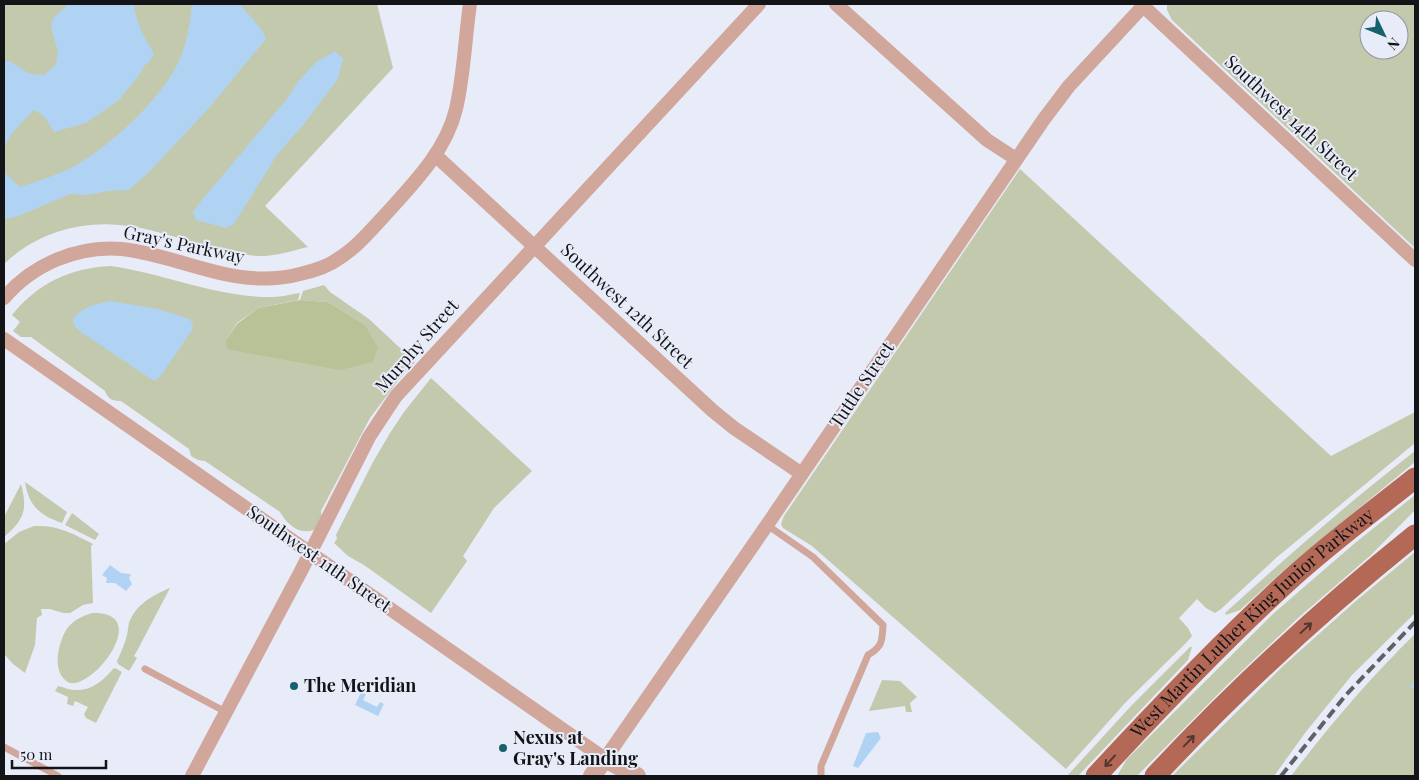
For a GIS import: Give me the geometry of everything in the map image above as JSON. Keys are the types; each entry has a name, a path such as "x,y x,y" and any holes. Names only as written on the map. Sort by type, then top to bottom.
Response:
{"main road":[{"name":"West Martin Luther King Junior Parkway","path":"1096,776 1169,696 1286,583 1351,528 1415,478"},
{"path":"1156,776 1211,718 1279,653 1326,610 1415,535"}],"street":[{"name":"Gray's Parkway","path":"4,298 20,282 36,270 76,253 99,249 121,249 146,253 229,276 250,278 275,278 312,271 338,260 362,240 413,184 435,155 456,110 470,4"},
{"name":"Murphy Street","path":"192,776 311,553 369,437 396,396 759,4"},
{"path":"836,4 987,140 1016,159"},
{"name":"Tuttle Street","path":"592,776 767,525 1016,159 1069,86 1143,4"},
{"name":"Southwest 14th Street","path":"1143,4 1415,260"},
{"name":"Southwest 12th Street","path":"435,155 727,423 802,474"},
{"name":"Southwest 11th Street","path":"4,339 605,759 637,776"}],"lane":[{"path":"767,525 813,557 883,625 879,649 868,655 821,766 821,776"},
{"path":"145,669 226,712"},
{"path":"4,747 58,776"}],"green space":[{"path":"4,4 377,4 393,68 265,206 308,247 276,255 256,256 139,228 103,224 72,228 42,238 29,245 4,264"},
{"path":"1167,4 1415,4 1415,248 1172,20 1167,10"},
{"path":"1020,169 1331,456 1415,412 1415,443 1276,558 1221,609 1215,613 1206,608 1197,599 1179,618 1192,636 1126,702 1066,769 812,546 783,528 781,524 784,516"},
{"path":"111,266 232,294 280,297 300,293 298,300 258,308 237,323 226,340 365,325 328,302 300,300 303,291 324,285 330,292 369,319 415,362 400,378 370,418 321,511 322,519 314,530 298,530 286,521 280,512 205,461 191,456 189,449 121,401 111,399 105,391 31,337 21,337 13,331 20,322 12,315 44,286 56,279 82,270"},
{"path":"300,300 328,302 365,325 378,348 373,362 340,370 227,349 226,340 237,324 258,308"},
{"path":"431,378 532,471 494,508 463,556 467,561 431,613 364,565 348,556 334,543 337,539 336,535 373,462 390,433"},
{"path":"1415,451 1415,462 1284,570 1240,610 1226,615 1225,613 1318,530"},
{"path":"25,482 67,512 62,523 48,517 37,509 29,498"},
{"path":"21,484 24,501 23,514 16,525 4,537 4,517"},
{"path":"1415,495 1415,510 1371,555 1298,618 1226,686 1137,776 1117,776 1127,759 1274,613 1355,543"},
{"path":"72,513 99,534 95,540 65,525"},
{"path":"34,526 58,528 93,544 91,546 93,603 83,605 70,613 41,609 42,615 37,618 35,645 25,673 4,654 4,544 19,532"},
{"path":"1415,552 1415,613 1352,675 1305,733 1274,776 1172,776 1283,666 1357,600"},
{"path":"170,588 134,656 137,658 129,671 118,664 117,661 125,642 132,616 146,601"},
{"path":"93,613 111,616 118,625 118,638 112,652 89,676 78,682 68,682 59,671 58,655 62,638 69,626 80,618"},
{"path":"1415,634 1415,776 1291,776 1350,703"},
{"path":"1192,647 1188,660 1078,776 1067,776 1131,706"},
{"path":"115,668 122,672 96,723 86,718 84,714 88,707 75,701 73,706 67,704 68,697 55,691 58,686 70,690 86,689 101,681"},
{"path":"882,680 900,681 917,697 910,703 912,712 906,712 905,706 869,711"}],"water":[{"path":"69,4 136,4 134,8 139,26 154,53 150,61 144,66 140,74 119,100 86,123 54,132 44,116 34,110 12,133 4,148 4,62 9,61 30,74 44,75 56,65 58,52 51,27 53,18"},
{"path":"192,4 240,4 258,25 266,39 209,108 150,171 129,190 87,195 70,194 16,217 4,219 4,167 6,174 20,187 76,165 96,152 124,129 151,102 173,73 185,46"},
{"path":"335,51 343,59 338,79 304,124 277,155 234,224 226,228 196,220 193,212 286,100 298,82 316,62"},
{"path":"110,301 158,309 190,319 193,325 192,330 160,377 154,381 78,330 74,325 73,318 81,311"},
{"path":"110,565 121,573 131,575 129,578 132,584 126,591 115,583 106,583 107,578 102,575"},
{"path":"361,692 366,694 363,700 377,707 380,702 384,704 378,716 355,705"},
{"path":"878,732 881,738 858,768 853,766 866,733"}],"railway":[{"path":"1281,776 1345,696 1415,622"}],"place":[{"name":"The Meridian","path":"294,686"},
{"name":"Nexus at Gray's Landing","path":"503,748"}]}
